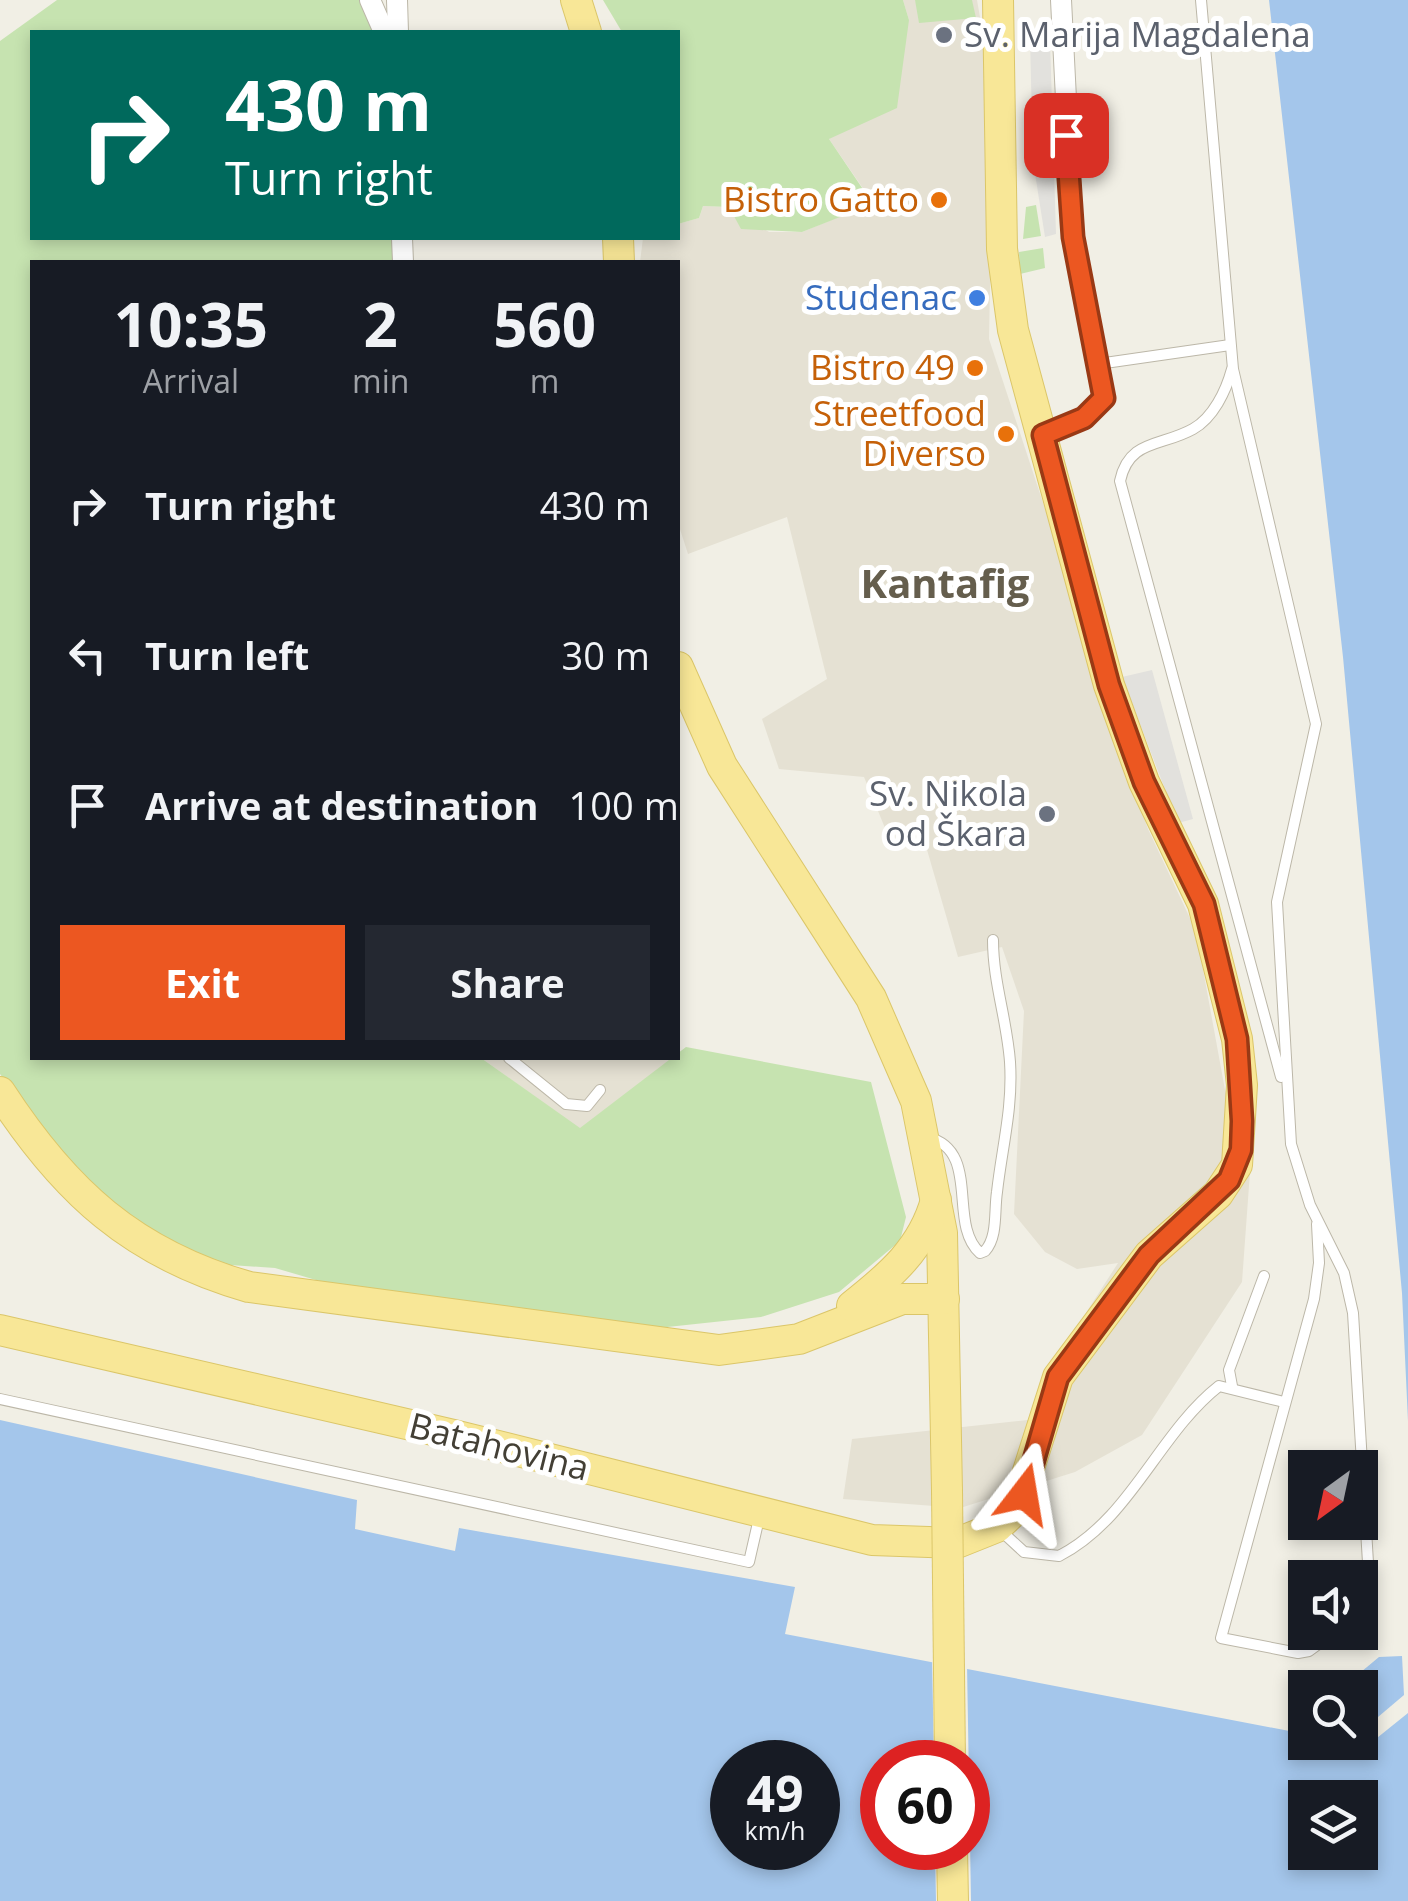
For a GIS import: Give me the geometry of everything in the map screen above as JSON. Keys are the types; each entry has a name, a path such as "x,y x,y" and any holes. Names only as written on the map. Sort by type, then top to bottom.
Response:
{"main road":[{"path":"576,0 585,30"},
{"path":"997,1527 1024,1494 1058,1377 1149,1255 1229,1180 1241,1150 1242,1121 1237,1039 1204,904 1144,782 1109,685 1006,294 998,0"},
{"path":"680,671 732,782 871,998 905,1069 926,1137 937,1197 943,1293 950,1740"},
{"path":"0,1092 77,1194 160,1252 231,1282 309,1298 506,1319 719,1350 773,1346 892,1302 943,1293"},
{"path":"822,1331 884,1282 915,1246 937,1197"},
{"path":"884,1282 913,1273 934,1278 943,1293"},
{"name":"Batahovina","path":"0,1330 454,1435 872,1540 957,1543 997,1527"},
{"path":"952,1870 953,1901"}],"street":[{"path":"370,0 383,30"},
{"path":"397,0 398,30"},
{"path":"1043,435 1069,427 1098,409 1104,398 1073,237 1060,0"}],"lane":[{"path":"1201,0 1232,369 1316,724 1277,902 1285,1087 1291,1144 1316,1218 1344,1274 1352,1313 1369,1560"},
{"path":"1098,364 1230,345"},
{"path":"1232,369 1228,386 1197,428 1138,448 1123,467 1120,482 1265,1030 1285,1087"},
{"path":"926,1137 946,1146 953,1156 964,1192 969,1239 980,1253 985,1251 993,1237 1002,1155 1010,1123 1010,1060 993,977 993,940"},
{"path":"511,1060 566,1104 587,1106 600,1090"},
{"path":"1303,1650 1298,1653 1221,1638 1318,1279 1316,1218"},
{"path":"1232,1386 1229,1370 1264,1276"},
{"path":"997,1527 1012,1546 1024,1552 1059,1556 1072,1549 1144,1478 1206,1396 1219,1386 1232,1386 1284,1402"},
{"path":"0,1399 750,1562 761,1513"}],"shaded area":[{"path":"903,0 977,0 984,40 992,182 989,339 1051,527 1090,670 1148,829 1196,931 1225,1090 1250,1172 1242,1282 1142,1435 1075,1472 960,1508 843,1499 852,1439 1028,1420 1039,1386 1118,1263 1077,1269 1045,1252 1014,1214 1024,1011 1002,947 958,957 921,829 885,828 864,777 779,769 762,719 827,679 787,517 688,554 680,529 680,260 640,260 643,240 680,240 680,223 699,218 703,206 730,207 769,232 802,232 873,203 829,139 909,20"},
{"path":"1030,39 1050,40 1056,234 1045,237 1033,161"},
{"path":"1152,670 1193,819 1178,823 1122,677"},
{"path":"484,1060 670,1060 580,1129"}],"green space":[{"path":"57,0 365,0 376,30 30,30 30,240 394,240 395,260 30,260 30,1060 484,1060 580,1128 669,1060 680,1060 680,1052 686,1047 871,1082 906,1217 900,1241 839,1292 761,1317 658,1328 333,1285 275,1268 215,1264 166,1249 74,1175 0,1074 0,41"},
{"path":"603,0 903,0 909,20 897,108 829,139 873,204 802,232 741,229 729,207 703,206 699,218 680,223 680,30 621,30"},
{"path":"915,0 972,0 976,18 919,23"},
{"path":"1036,205 1041,236 1023,239 1026,207"},
{"path":"1043,248 1045,268 1020,274 1019,252"}],"water":[{"path":"1269,0 1408,0 1408,1421 1402,1293 1343,657"},
{"path":"0,1420 357,1500 355,1529 455,1551 459,1528 795,1587 785,1634 1288,1731 1288,1760 1378,1760 1378,1737 1408,1713 1408,1901 0,1901"},
{"path":"1402,1656 1404,1695 1378,1717 1378,1670 1363,1670 1379,1657"}],"pier":[{"path":"932,1657 967,1664 968,1740 934,1740"},
{"path":"935,1870 970,1870 971,1901 936,1901"}],"place":[{"name":"Sv. Marija Magdalena","path":"944,35"},
{"name":"Bistro Gatto","path":"939,200"},
{"name":"Studenac","path":"977,298"},
{"name":"Bistro 49","path":"975,368"},
{"name":"Streetfood Diverso","path":"1006,434"},
{"name":"Sv. Nikola od Škara","path":"1047,814"}],"district":[{"name":"Kantafig","path":"945,584"}],"route":[{"path":"1024,1494 1058,1377 1149,1255 1229,1180 1241,1150 1242,1121 1237,1039 1204,904 1185,858 1144,782 1109,685 1043,435 1084,418 1098,409 1104,398 1073,237 1066,135"}]}
